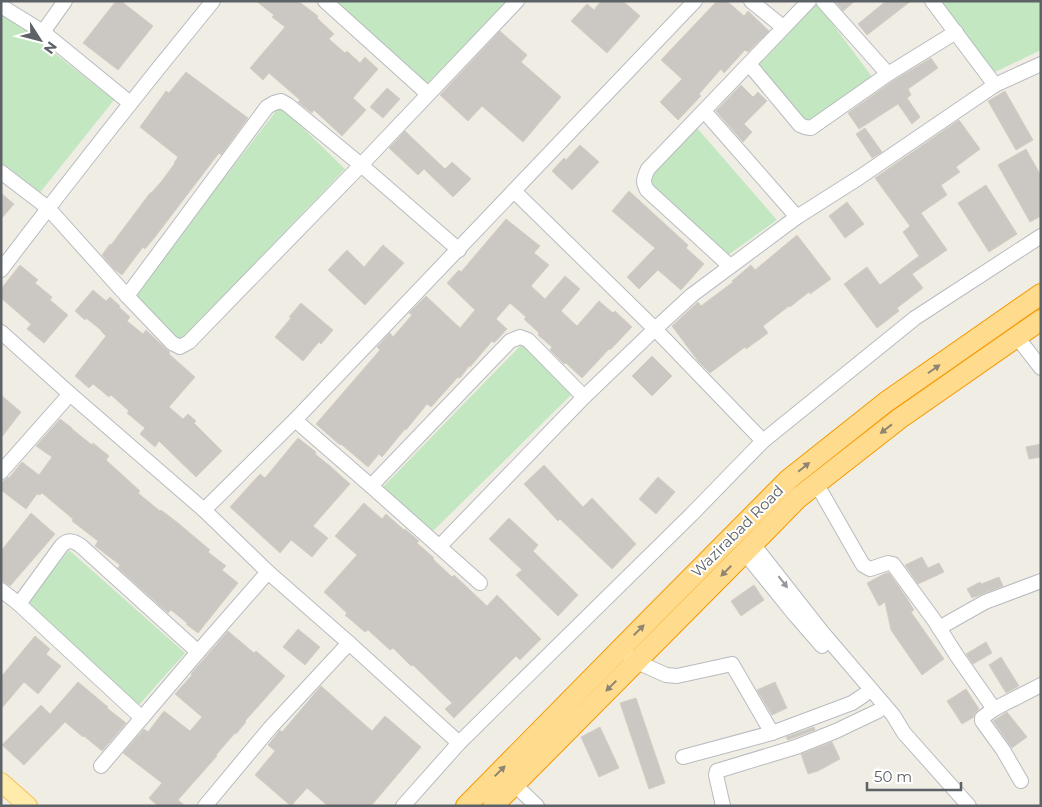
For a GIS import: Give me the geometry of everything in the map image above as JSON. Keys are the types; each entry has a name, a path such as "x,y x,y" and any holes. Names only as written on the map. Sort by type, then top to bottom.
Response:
{"highway":[{"name":"Wazirabad Road","path":"493,806 789,479 878,408 1041,294"},
{"name":"Wazirabad Road","path":"466,806 628,655 749,548 798,498 912,410 1041,320"}],"main road":[{"path":"899,393 912,410"},
{"path":"1,782 28,806"},
{"path":"1,798 10,806"}],"street":[{"path":"43,32 65,1"},
{"path":"1,270 130,103 213,1"},
{"path":"325,1 428,94"},
{"path":"1,172 48,208 127,296 172,342 180,347 189,342 517,1"},
{"path":"204,510 295,420 459,250 695,1"},
{"path":"751,1 783,27"},
{"path":"730,266 647,190 644,184 644,177 648,169 809,1"},
{"path":"824,1 888,74"},
{"path":"932,1 995,85"},
{"path":"1,6 43,32 130,103"},
{"path":"749,64 800,125 811,128 888,74 956,32"},
{"path":"440,546 584,397 692,295 797,217 860,177 995,85 1041,64"},
{"path":"127,296 267,107 281,101 361,165 459,250"},
{"path":"704,111 797,217"},
{"path":"514,191 654,329 763,441"},
{"path":"403,806 460,744 763,441 915,318 1041,236"},
{"path":"1,332 204,510 268,572 460,744"},
{"path":"1017,337 1041,368"},
{"path":"371,486 510,341 520,338 528,340 584,397"},
{"path":"1,472 70,394"},
{"path":"295,420 480,582"},
{"path":"816,483 863,565 870,569 888,563 893,564 994,709"},
{"path":"18,604 62,545 71,541 81,546 198,652"},
{"path":"749,548 795,615 836,660 878,712 904,733"},
{"path":"749,548 893,715 904,733 969,806"},
{"path":"101,766 268,572"},
{"path":"939,628 985,602 1041,581"},
{"path":"1,590 142,718"},
{"path":"206,806 270,728 349,643"},
{"path":"628,655 666,675 677,676 732,664 772,733"},
{"path":"1021,781 1003,750 982,721 982,718 994,709 1041,685"},
{"path":"683,757 772,733 852,702 864,695"},
{"path":"723,806 717,771 796,747 878,712"},
{"path":"514,784 537,806"}],"green space":[{"path":"327,1 507,1 421,90"},
{"path":"936,1 1041,1 1041,50 993,73"},
{"path":"817,3 873,78 801,129 756,68"},
{"path":"1,11 114,100 38,195 1,166"},
{"path":"280,106 345,169 179,342 130,299"},
{"path":"697,128 777,220 721,260 644,181"},
{"path":"523,343 573,393 429,535 381,489"},
{"path":"69,550 185,653 138,706 23,607"}],"building":[{"path":"116,1 121,1 153,26 118,70 83,43"},
{"path":"256,1 298,1 318,16 317,18 334,34 329,39 345,53 347,51 360,63 365,57 378,69 353,98 366,110 342,136 314,110 312,113 298,102 300,100 269,73 263,80 250,68 285,27 272,17 274,15"},
{"path":"601,1 623,1 640,16 607,53 571,21 587,4 594,10"},
{"path":"717,1 727,1 744,16 748,11 769,31 748,52 745,50 724,73 721,69 699,94 701,96 678,120 660,102 682,79 661,60"},
{"path":"835,1 855,1 843,11"},
{"path":"886,1 911,1 867,35 858,24"},
{"path":"500,31 527,55 521,62 561,97 523,142 482,106 468,121 440,95"},
{"path":"931,58 938,68 908,89 911,95 907,98 920,117 912,124 898,104 859,129 848,113 893,81"},
{"path":"186,72 248,118 221,155 219,153 155,237 145,249 143,247 122,275 102,255 150,193 161,182 178,157 140,127 166,91 169,93"},
{"path":"741,85 753,97 758,92 767,101 744,124 752,132 743,142 716,111"},
{"path":"387,88 400,99 383,118 370,107"},
{"path":"1005,91 1033,140 1016,150 988,101"},
{"path":"959,120 980,149 956,167 960,172 941,185 947,195 921,213 947,250 912,274 923,288 897,308 899,311 877,328 844,284 867,267 880,285 919,256 903,232 910,226 875,178"},
{"path":"865,128 882,152 872,158 856,134"},
{"path":"405,131 445,169 452,162 471,179 453,197 424,169 418,175 389,148"},
{"path":"580,145 599,162 572,190 552,171"},
{"path":"1026,149 1041,176 1041,216 1030,222 998,165"},
{"path":"986,185 1017,234 989,252 958,203"},
{"path":"629,191 688,245 686,248 704,264 681,290 658,270 639,289 627,277 655,248 612,211"},
{"path":"1,193 14,204 1,219"},
{"path":"847,202 864,224 845,238 829,216"},
{"path":"506,219 540,246 534,253 549,265 531,286 545,299 565,276 580,289 561,311 577,326 599,301 613,313 615,311 632,327 582,378 550,350 552,347 524,319 526,317 510,303 496,319 507,329 494,343 492,341 460,378 458,377 431,407 427,404 382,457 379,454 368,467 316,424 380,350 377,347 390,333 393,337 412,315 409,313 426,296 460,328 475,310 447,283 459,270 461,272"},
{"path":"797,235 831,279 810,294 809,292 763,326 768,333 746,349 745,347 710,373 698,361 672,326 698,302 701,306 733,282 751,265 755,270"},
{"path":"383,245 404,263 365,305 328,270 347,250 364,267"},
{"path":"20,265 38,280 35,283 52,297 50,300 68,315 44,343 27,329 31,324 1,298 1,289"},
{"path":"93,290 106,301 110,297 130,317 127,321 143,334 146,330 195,377 169,407 183,419 188,414 196,421 194,423 222,451 196,477 159,441 155,447 140,434 145,428 127,413 129,411 111,395 109,397 93,384 89,388 75,376 106,336 101,330 75,311"},
{"path":"301,303 333,330 321,344 319,342 303,361 275,337"},
{"path":"652,356 672,376 652,396 632,376"},
{"path":"1,395 21,412 1,438"},
{"path":"60,419 109,456 106,460 140,491 138,493 210,550 208,552 226,566 222,570 238,583 198,633 171,610 168,613 118,568 120,565 95,546 98,541 72,521 73,519 42,493 40,495 37,494 26,509 1,490 1,483 9,478 22,462 39,475 52,457 36,446"},
{"path":"298,438 350,484 313,526 328,538 312,557 291,540 280,553 230,507 260,474 265,478"},
{"path":"1041,444 1041,457 1029,459 1026,447"},
{"path":"544,465 583,507 592,498 636,544 612,569 560,519 558,521 524,484"},
{"path":"658,477 675,492 656,514 639,499"},
{"path":"364,503 382,519 386,514 405,529 419,541 417,543 452,577 454,575 487,606 497,595 541,639 520,660 516,656 454,718 445,709 452,703 413,665 411,666 393,648 390,650 368,630 365,632 345,615 347,613 324,592 357,555 335,536"},
{"path":"31,513 55,534 10,586 1,580 1,551"},
{"path":"509,518 538,545 533,551 578,595 558,616 516,575 522,570 489,539"},
{"path":"922,557 928,568 939,563 944,572 918,584 905,565"},
{"path":"889,573 906,597 914,610 911,612 944,659 922,675 891,630 885,602 879,606 867,583"},
{"path":"999,577 1003,586 972,598 967,589 980,582 981,584"},
{"path":"754,585 764,600 741,616 731,601"},
{"path":"298,629 320,647 305,665 283,647"},
{"path":"228,631 254,653 256,651 285,676 178,800 185,806 158,806 149,798 162,783 123,753 144,729 148,732 164,711 190,731 202,717 175,694"},
{"path":"35,636 50,649 46,654 61,666 38,694 24,682 1,709 1,677"},
{"path":"986,642 992,653 973,664 966,654"},
{"path":"1001,657 1019,686 1006,693 989,665"},
{"path":"78,682 126,723 102,751 65,722 24,765 2,745 41,705 50,714"},
{"path":"775,682 787,708 772,715 757,690"},
{"path":"321,686 372,731 385,716 421,747 371,806 328,806 307,788 291,806 255,775 275,751 268,745 280,730 282,732"},
{"path":"966,689 979,709 974,714 974,717 962,724 947,701"},
{"path":"636,698 665,783 649,789 620,703"},
{"path":"1007,712 1027,737 1012,748 993,721"},
{"path":"600,727 619,768 599,777 581,737"},
{"path":"814,727 815,730 788,740 786,737"},
{"path":"832,742 840,759 818,771 808,774 801,754"}]}
